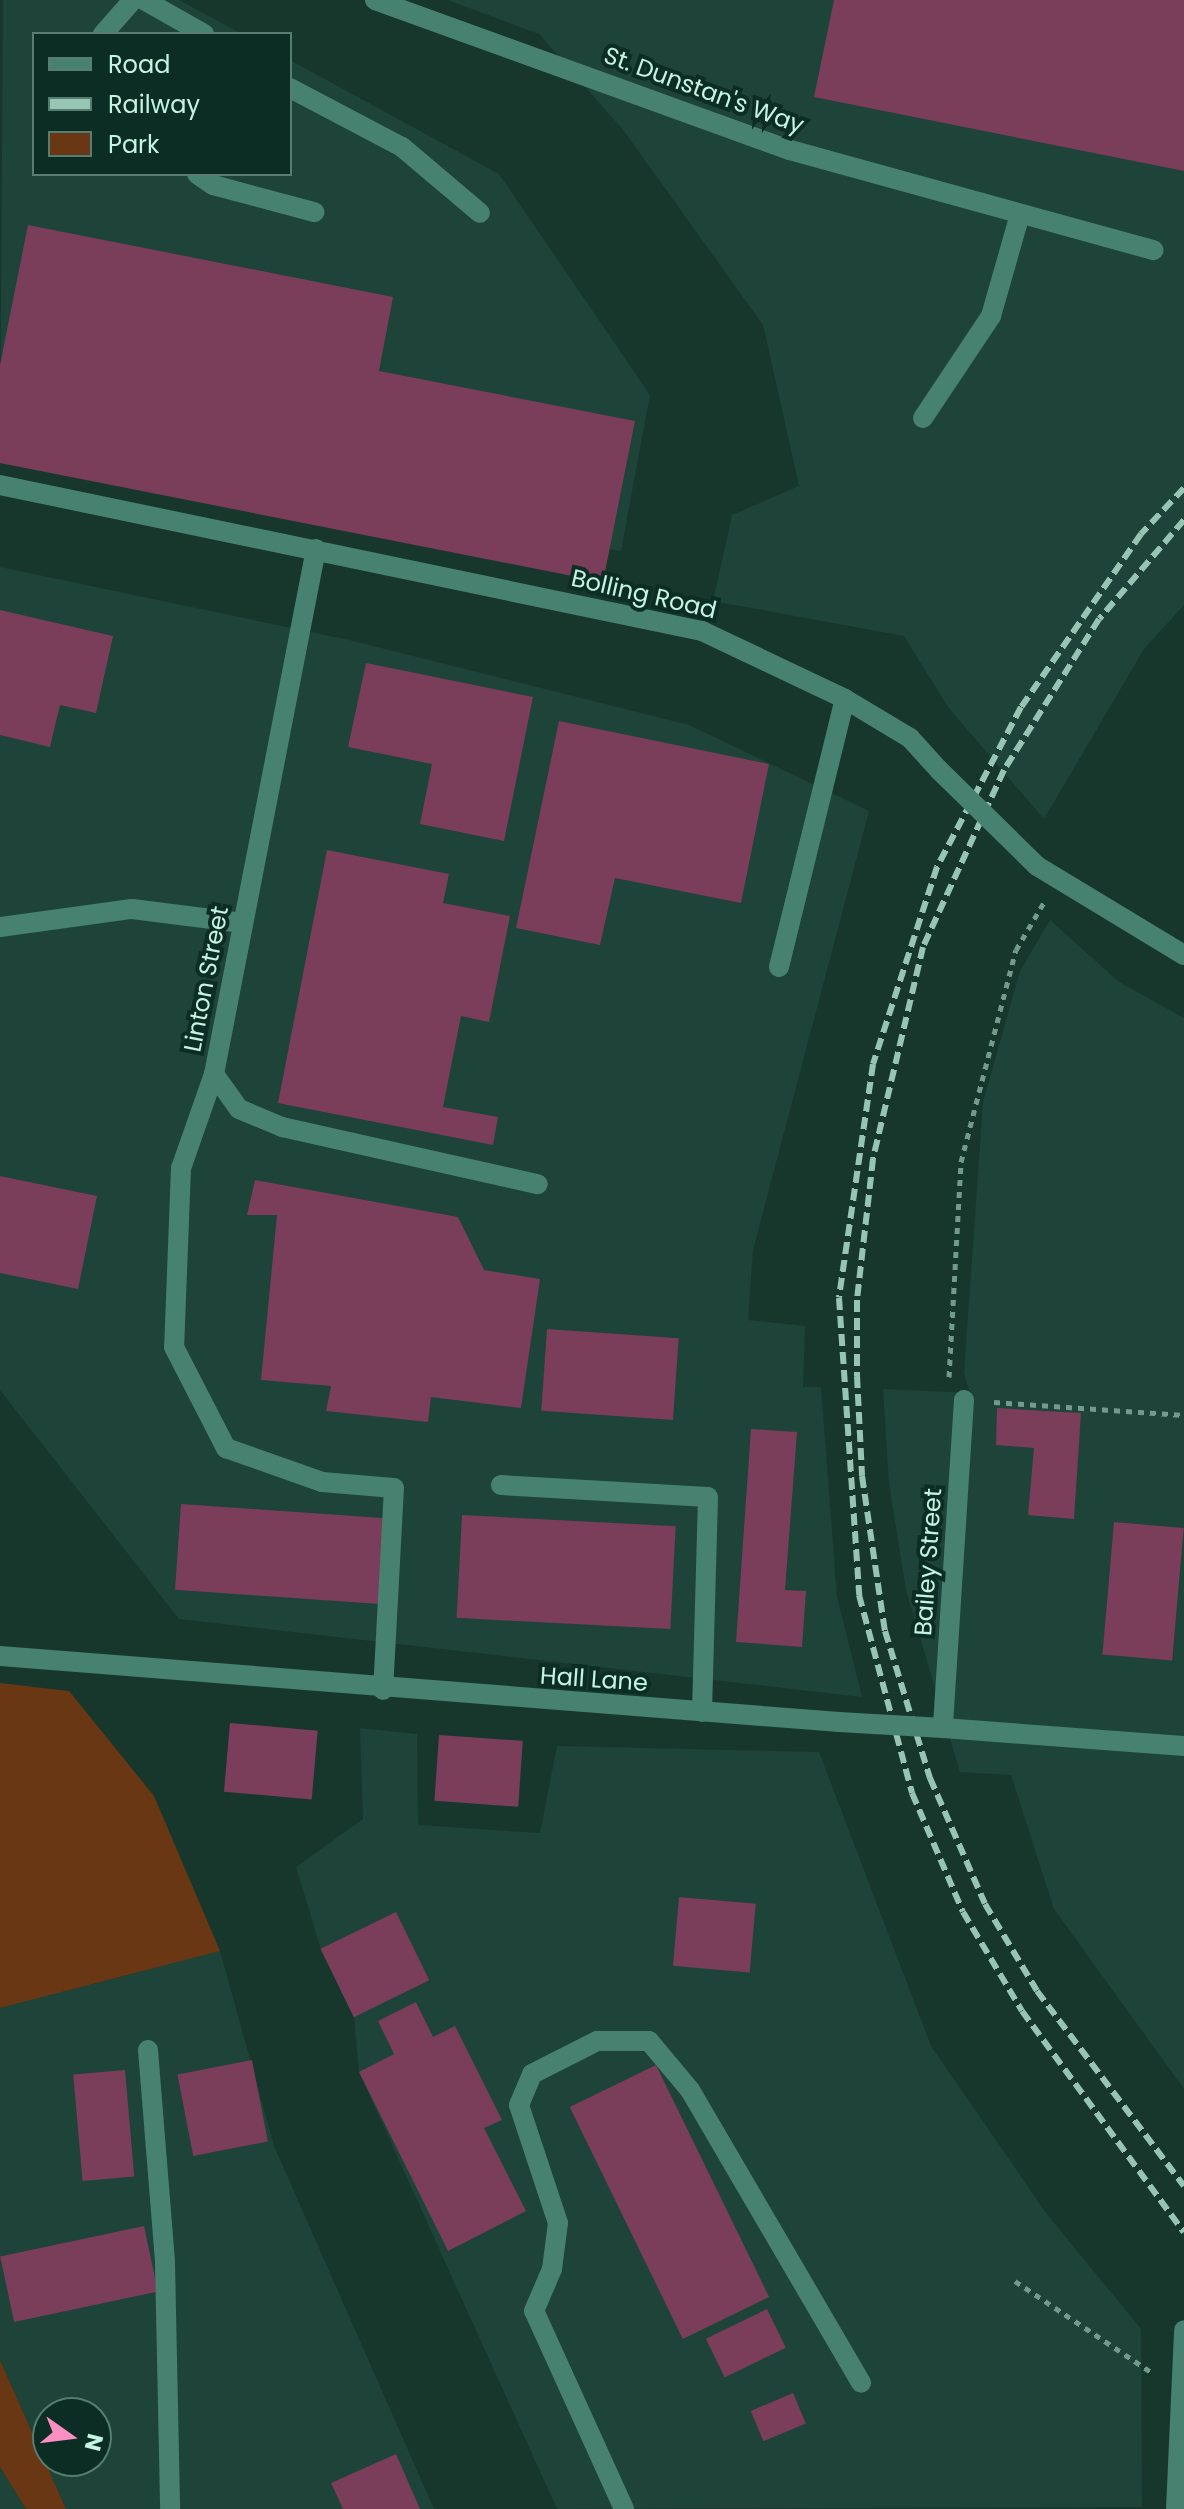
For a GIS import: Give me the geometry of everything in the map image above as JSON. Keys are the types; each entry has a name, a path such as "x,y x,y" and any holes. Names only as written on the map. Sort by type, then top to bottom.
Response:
{"street":[{"path":"105,32 133,0"},
{"path":"144,0 200,32"},
{"name":"St. Dunstan's Way","path":"375,0 790,150 1153,250"},
{"path":"292,89 402,147 480,213"},
{"path":"203,176 314,212"},
{"path":"923,418 991,316 1020,214"},
{"name":"Bolling Road","path":"0,485 702,631 845,699 910,738 1037,866 1057,881 1184,955"},
{"name":"Linton Street","path":"316,549 214,1074 239,1109 282,1127 538,1184"},
{"path":"779,967 845,699"},
{"path":"0,927 132,909 243,923"},
{"path":"214,1074 181,1168 174,1347 226,1448 322,1482 394,1488 383,1690"},
{"name":"Bailey Street","path":"943,1728 964,1400"},
{"path":"501,1485 708,1497 702,1712"},
{"name":"Hall Lane","path":"0,1656 383,1690 1184,1746"},
{"path":"624,2509 534,2311 552,2269 558,2223 519,2105 532,2074 597,2041 649,2041 690,2090 861,2383"},
{"path":"148,2050 165,2263 170,2509"},
{"path":"1176,2509 1184,2330"}],"path":[{"path":"1057,881 1016,950 961,1162 949,1384 964,1400 1184,1415"},
{"path":"1015,2281 1181,2392"}],"shaded area":[{"path":"3,0 179,0 238,32 32,32 32,176 292,176 292,61 499,174 650,395 621,551 0,447"},
{"path":"448,0 1184,0 1184,605 1144,649 1044,819 948,707 904,636 713,601 732,515 799,486 763,325 624,131 539,34"},
{"path":"0,567 349,640 689,725 869,811 753,1250 748,1320 805,1326 803,1387 821,1387 837,1597 862,1697 179,1619 0,1390"},
{"path":"1050,920 1119,982 1184,1018 1184,2089 1054,1909 1011,1775 960,1772 906,1590 889,1483 883,1389 970,1393 964,1373 983,1102 1020,971"},
{"path":"360,1728 417,1734 418,1825 540,1833 557,1746 819,1752 931,2046 1046,2213 1141,2329 1142,2507 557,2509 359,2072 354,2017 321,1949 296,1867 363,1819"},
{"path":"220,1951 274,2146 434,2509 66,2509 52,2477 112,2477 112,2397 32,2397 32,2432 0,2360 0,2008"},
{"path":"0,2467 26,2509 0,2509"}],"green space":[{"path":"0,1683 69,1691 154,1796 220,1951 0,2008"},
{"path":"0,2360 32,2432 32,2477 52,2477 66,2509 26,2509 0,2467"}],"building":[{"path":"834,0 1184,0 1184,171 814,97"},
{"path":"28,225 393,297 379,371 635,421 603,582 0,463 0,365"},
{"path":"0,610 113,636 96,713 60,705 50,747 0,735"},
{"path":"366,663 533,697 504,841 420,824 432,764 348,747"},
{"path":"559,721 769,764 741,903 615,878 600,945 516,928"},
{"path":"327,850 449,874 443,903 510,916 489,1022 461,1016 443,1107 498,1117 493,1145 278,1103"},
{"path":"0,1176 97,1196 78,1289 0,1273"},
{"path":"255,1180 458,1217 484,1270 540,1279 521,1408 431,1397 428,1422 326,1411 331,1386 261,1380 277,1215 247,1215"},
{"path":"547,1329 679,1338 673,1420 541,1411"},
{"path":"997,1408 1081,1413 1074,1519 1028,1515 1034,1448 996,1445"},
{"path":"751,1429 797,1432 785,1590 806,1591 802,1647 736,1642"},
{"path":"181,1504 386,1518 380,1604 175,1590"},
{"path":"462,1515 676,1526 670,1629 457,1618"},
{"path":"1114,1522 1184,1528 1172,1661 1102,1654"},
{"path":"230,1723 318,1731 312,1799 224,1792"},
{"path":"439,1735 523,1741 518,1807 434,1801"},
{"path":"679,1897 756,1904 750,1972 673,1966"},
{"path":"396,1912 429,1980 354,2017 321,1949"},
{"path":"416,2002 433,2037 455,2026 502,2120 484,2128 526,2211 448,2251 359,2072 394,2054 378,2021"},
{"path":"252,2060 268,2141 193,2156 177,2075"},
{"path":"656,2065 769,2297 683,2339 570,2107"},
{"path":"125,2070 134,2177 83,2181 73,2075"},
{"path":"144,2226 158,2292 14,2322 0,2257"},
{"path":"767,2309 786,2348 725,2377 706,2339"},
{"path":"793,2393 806,2423 764,2441 751,2411"},
{"path":"396,2454 420,2509 343,2509 331,2483"}],"railway":[{"path":"1184,488 1141,534 1021,707 937,867 873,1064 839,1298 859,1595 912,1793 963,1912 1022,2011 1184,2232"},
{"path":"1184,520 1099,619 1004,770 923,947 873,1159 857,1300 862,1476 885,1631 930,1778 985,1904 1037,1991 1184,2186"}]}
